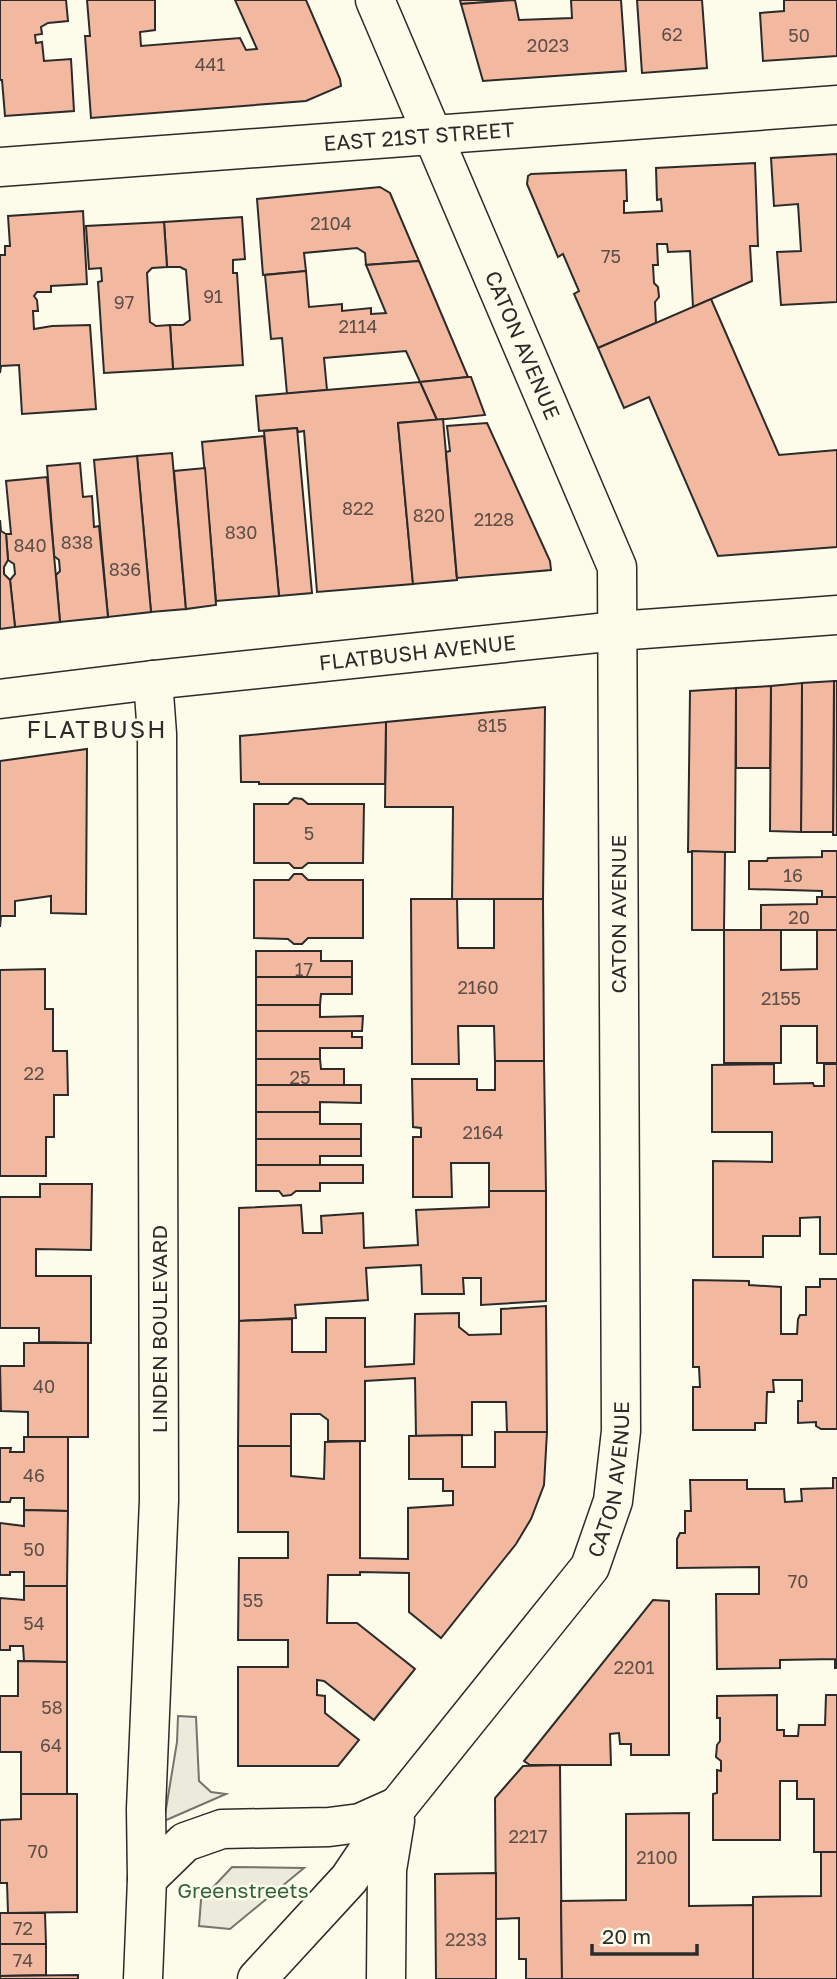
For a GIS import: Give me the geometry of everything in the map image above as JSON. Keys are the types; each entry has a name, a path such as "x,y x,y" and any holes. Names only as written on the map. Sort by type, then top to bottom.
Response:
{"main road":[{"name":"CATON AVENUE","path":"257,1979 349,1879 398,1806 590,1567 613,1501 621,1431 617,567 375,0"},
{"name":"EAST 21ST STREET","path":"0,167 837,105"},
{"name":"FLATBUSH AVENUE","path":"0,699 153,680 617,631 837,615"},
{"name":"LINDEN BOULEVARD","path":"143,1979 147,1879 146,1809 159,1500 157,734 153,680"},
{"name":"CATON AVENUE","path":"147,1879 185,1842 222,1829 329,1827 360,1823 398,1806"},
{"path":"386,1979 387,1870 398,1806"}],"green space":[{"name":"Greenstreets","path":"232,1867 304,1868 230,1929 199,1926 201,1900"}],"shaded area":[{"path":"178,1716 196,1717 199,1781 211,1792 226,1794 164,1821 177,1742"}],"building":[{"path":"0,0 66,0 68,21 48,23 41,27 42,34 35,35 36,43 42,42 44,61 71,59 74,111 5,116 0,80"},
{"path":"87,0 155,0 155,30 140,32 141,46 240,38 246,50 257,49 235,0 306,0 341,86 306,101 91,118 85,36 90,36"},
{"path":"460,0 507,0 507,1 461,4"},
{"path":"515,0 519,20 572,18 571,0 621,0 626,71 483,81 461,4"},
{"path":"637,0 702,0 707,68 642,73"},
{"path":"784,0 837,0 837,56 763,61 760,13 784,11"},
{"path":"837,154 837,302 781,305 777,252 801,251 798,204 774,206 771,158"},
{"path":"755,163 758,246 750,246 752,281 693,307 690,251 668,252 667,244 657,244 658,265 653,265 654,283 658,287 659,297 655,302 656,323 598,348 574,294 579,291 563,254 558,257 527,184 528,176 626,170 627,201 624,201 624,213 662,211 661,199 657,200 656,168"},
{"path":"380,187 390,193 419,261 366,265 365,253 357,248 304,253 306,271 263,275 257,199"},
{"path":"83,211 87,284 51,286 51,292 37,292 34,296 38,311 33,311 34,329 90,325 96,409 22,414 19,365 1,366 0,373 0,255 5,255 5,246 10,246 8,216"},
{"path":"242,217 245,259 233,260 233,273 237,273 243,365 173,369 170,325 183,325 190,320 186,270 167,267 164,222"},
{"path":"164,222 167,267 152,268 147,273 150,322 156,326 170,325 173,369 104,373 98,282 102,281 101,268 89,269 86,226"},
{"path":"419,261 468,377 420,382 406,351 324,358 327,390 287,394 282,338 271,339 265,275 306,271 309,307 342,304 342,311 371,308 371,314 386,313 366,265"},
{"path":"711,299 779,455 837,450 837,547 718,556 649,397 624,408 598,348"},
{"path":"471,377 485,415 437,420 420,382"},
{"path":"420,382 437,420 398,423 413,584 317,592 304,431 298,432 297,428 259,431 256,396"},
{"path":"443,419 457,580 413,584 398,423"},
{"path":"487,423 550,561 551,570 457,578 446,452 450,451 447,426"},
{"path":"297,428 312,593 279,596 264,431"},
{"path":"264,436 279,596 216,601 202,442"},
{"path":"172,453 186,609 151,612 137,456"},
{"path":"137,456 151,612 108,617 94,460"},
{"path":"80,463 83,497 92,496 94,527 99,526 108,617 60,622 56,575 60,571 59,560 54,556 47,466"},
{"path":"205,468 216,605 186,609 174,471"},
{"path":"47,477 60,622 15,627 10,580 15,574 14,564 8,560 6,534 11,534 6,481"},
{"path":"0,520 1,531 6,534 8,560 4,574 10,580 15,627 0,629"},
{"path":"834,681 837,681 837,835 833,835"},
{"path":"834,681 833,832 801,832 802,683"},
{"path":"802,683 801,832 770,831 771,686"},
{"path":"771,686 770,768 736,768 736,688"},
{"path":"736,688 735,852 688,852 690,691"},
{"path":"545,707 543,899 452,899 453,807 385,807 386,722"},
{"path":"386,722 385,784 241,782 240,736"},
{"path":"87,749 86,914 51,913 51,896 15,901 15,916 1,916 0,927 0,761"},
{"path":"294,798 302,799 308,804 364,804 363,863 308,863 302,868 294,868 289,863 254,863 254,804 288,804"},
{"path":"692,851 725,852 724,930 692,930"},
{"path":"822,851 837,851 837,897 822,897 822,891 749,889 749,861 822,857"},
{"path":"294,874 302,874 308,880 363,880 363,938 308,938 302,944 294,944 288,939 254,938 254,880 289,880"},
{"path":"817,897 837,897 837,930 761,930 761,905 817,904"},
{"path":"411,899 457,899 458,948 494,948 494,899 543,899 544,1061 495,1061 494,1026 458,1026 459,1064 412,1064"},
{"path":"724,930 781,930 781,970 817,969 817,930 837,930 837,1063 817,1063 817,1026 781,1026 781,1063 724,1063"},
{"path":"256,951 321,951 321,961 352,961 352,977 256,977"},
{"path":"45,969 45,1009 53,1009 53,1051 67,1051 68,1095 54,1095 54,1137 46,1137 46,1176 0,1176 0,970"},
{"path":"256,977 352,977 352,994 321,994 320,1005 256,1005"},
{"path":"256,1005 320,1005 320,1017 363,1016 362,1031 256,1031"},
{"path":"256,1031 352,1031 352,1037 362,1037 362,1048 320,1048 320,1059 256,1059"},
{"path":"256,1059 320,1059 321,1069 344,1069 344,1085 256,1085"},
{"path":"495,1061 544,1061 546,1191 489,1191 489,1163 451,1163 452,1197 413,1197 413,1137 421,1137 421,1128 413,1127 412,1079 477,1079 477,1090 495,1090"},
{"path":"774,1064 774,1084 813,1083 814,1086 824,1086 824,1064 837,1064 837,1254 820,1254 820,1217 800,1218 800,1236 763,1236 763,1257 713,1257 713,1161 772,1162 772,1132 712,1132 712,1065"},
{"path":"256,1085 361,1085 361,1103 320,1102 320,1112 256,1112"},
{"path":"256,1112 320,1112 320,1124 361,1124 361,1139 256,1139"},
{"path":"256,1139 361,1139 361,1156 320,1156 320,1165 256,1165"},
{"path":"256,1165 363,1165 363,1183 320,1183 320,1191 296,1191 283,1196 279,1191 256,1191"},
{"path":"40,1184 92,1184 91,1250 36,1249 36,1276 91,1276 91,1343 39,1342 39,1328 0,1328 0,1197 40,1197"},
{"path":"489,1191 546,1191 546,1301 481,1305 481,1278 463,1278 464,1294 422,1294 421,1265 366,1268 368,1300 295,1305 296,1318 239,1321 239,1208 301,1205 303,1233 322,1233 321,1216 363,1213 364,1248 418,1245 416,1210 489,1207"},
{"path":"820,1279 837,1279 837,1429 821,1429 816,1426 816,1422 798,1423 802,1380 773,1380 774,1392 767,1392 766,1423 755,1423 755,1430 693,1430 693,1387 700,1387 699,1367 693,1367 693,1280 749,1281 749,1285 781,1287 781,1334 797,1334 798,1319 800,1315 806,1315 806,1287 820,1287"},
{"path":"546,1306 547,1432 507,1432 506,1402 472,1402 472,1435 416,1436 415,1378 365,1381 365,1441 328,1441 328,1420 320,1414 291,1414 291,1446 238,1446 239,1321 292,1319 292,1352 326,1352 326,1318 365,1318 365,1367 414,1364 415,1314 459,1313 459,1327 469,1335 501,1334 501,1309"},
{"path":"24,1343 88,1343 88,1437 28,1437 28,1412 1,1411 0,1366 24,1366"},
{"path":"495,1432 547,1432 544,1485 531,1519 516,1544 441,1638 409,1612 409,1573 360,1572 360,1575 328,1575 327,1623 357,1623 415,1669 374,1720 324,1681 317,1680 317,1695 325,1696 325,1713 359,1740 338,1766 238,1766 238,1667 288,1667 288,1640 238,1640 239,1558 288,1558 288,1532 238,1532 238,1446 291,1446 291,1476 324,1479 325,1442 360,1441 360,1558 408,1559 408,1508 453,1505 453,1491 443,1491 443,1479 409,1479 409,1436 462,1435 462,1467 495,1467"},
{"path":"24,1437 68,1437 68,1511 24,1510 24,1498 11,1498 10,1502 0,1502 0,1448 11,1448 10,1452 24,1452"},
{"path":"833,1478 837,1478 837,1668 835,1659 780,1660 780,1668 717,1669 716,1594 759,1594 759,1567 677,1568 677,1539 680,1533 685,1533 685,1511 691,1511 690,1480 747,1480 747,1489 784,1489 785,1502 802,1501 801,1489 833,1488"},
{"path":"24,1510 68,1511 67,1586 24,1586 24,1572 0,1575 0,1523 24,1526"},
{"path":"24,1586 67,1586 67,1662 24,1661 23,1646 10,1646 10,1650 0,1650 0,1598 24,1600"},
{"path":"653,1600 669,1601 669,1755 631,1755 631,1744 620,1744 619,1733 610,1734 611,1765 530,1765 524,1761"},
{"path":"18,1661 67,1662 67,1794 21,1794 21,1752 0,1752 0,1696 18,1696"},
{"path":"777,1695 777,1730 784,1730 784,1736 798,1736 799,1725 825,1725 826,1695 837,1695 837,1852 814,1852 814,1799 797,1799 797,1781 780,1781 780,1840 713,1840 713,1794 717,1793 717,1770 721,1771 721,1761 716,1757 720,1741 717,1696"},
{"path":"560,1765 562,1979 526,1979 526,1959 519,1959 519,1918 496,1919 495,1798 523,1766"},
{"path":"21,1794 77,1794 77,1912 8,1913 7,1883 0,1883 0,1820 21,1819"},
{"path":"689,1813 689,1906 753,1905 753,1979 562,1979 561,1901 626,1900 626,1814"},
{"path":"821,1852 837,1852 837,1979 753,1979 753,1897 821,1896"},
{"path":"496,1873 496,1979 436,1979 435,1874"},
{"path":"0,1913 45,1913 46,1944 0,1944"},
{"path":"0,1944 46,1944 46,1975 0,1976"},
{"path":"78,1975 78,1979 0,1979 0,1976"}],"district":[{"name":"FLATBUSH","path":"97,728"}]}
